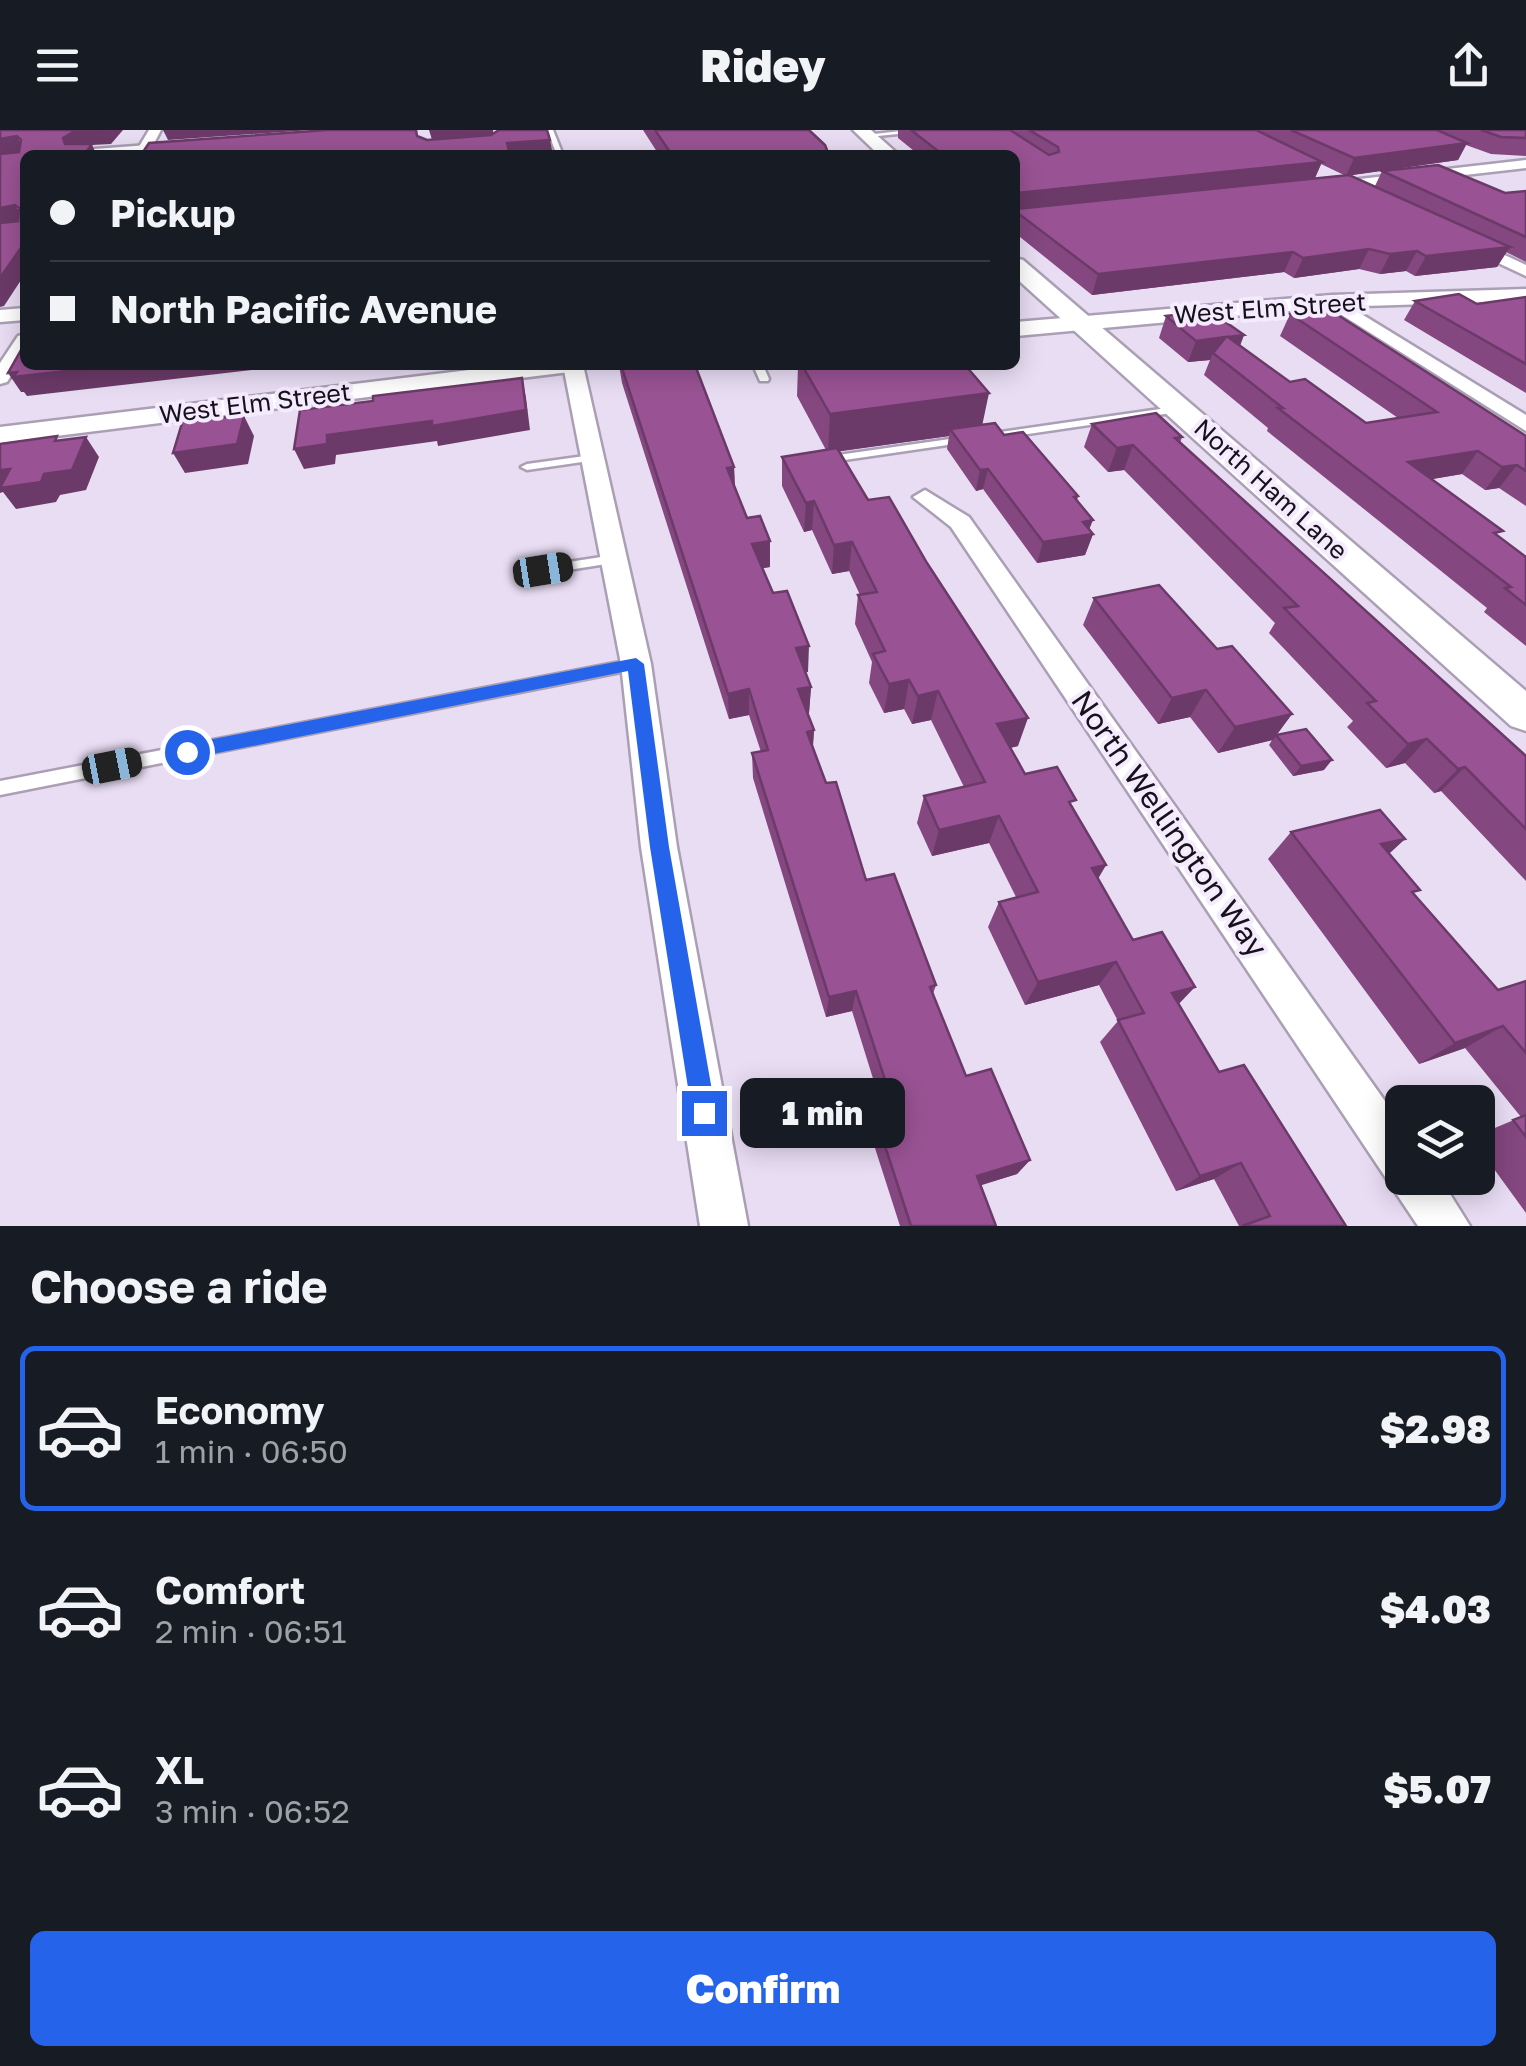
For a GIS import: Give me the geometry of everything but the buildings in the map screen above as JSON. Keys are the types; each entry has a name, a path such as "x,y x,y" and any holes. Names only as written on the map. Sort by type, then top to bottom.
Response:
{"main road":[{"path":"864,132 884,150"},
{"name":"North Ham Lane","path":"1020,268 1526,715"}],"street":[{"path":"167,150 200,146"},
{"path":"1459,152 1526,179"},
{"path":"1306,189 1526,164"},
{"path":"1312,169 1378,200"},
{"path":"1444,232 1526,271"},
{"name":"West Elm Street","path":"1020,329 1332,301 1526,295"},
{"path":"1332,301 1526,424"},
{"path":"0,378 20,348"},
{"name":"West Elm Street","path":"0,435 530,370"},
{"path":"572,370 636,664 659,847 724,1226"},
{"name":"North Wellington Way","path":"925,497 960,522 1385,1137"},
{"path":"1425,1195 1446,1226"}],"lane":[{"path":"864,132 934,130"},
{"path":"760,370 764,379"},
{"path":"819,461 1181,409"},
{"path":"527,468 592,458"},
{"path":"543,570 614,559"},
{"path":"0,788 636,664"}],"route":[{"path":"187,752 636,664 659,847 704,1113"}]}
